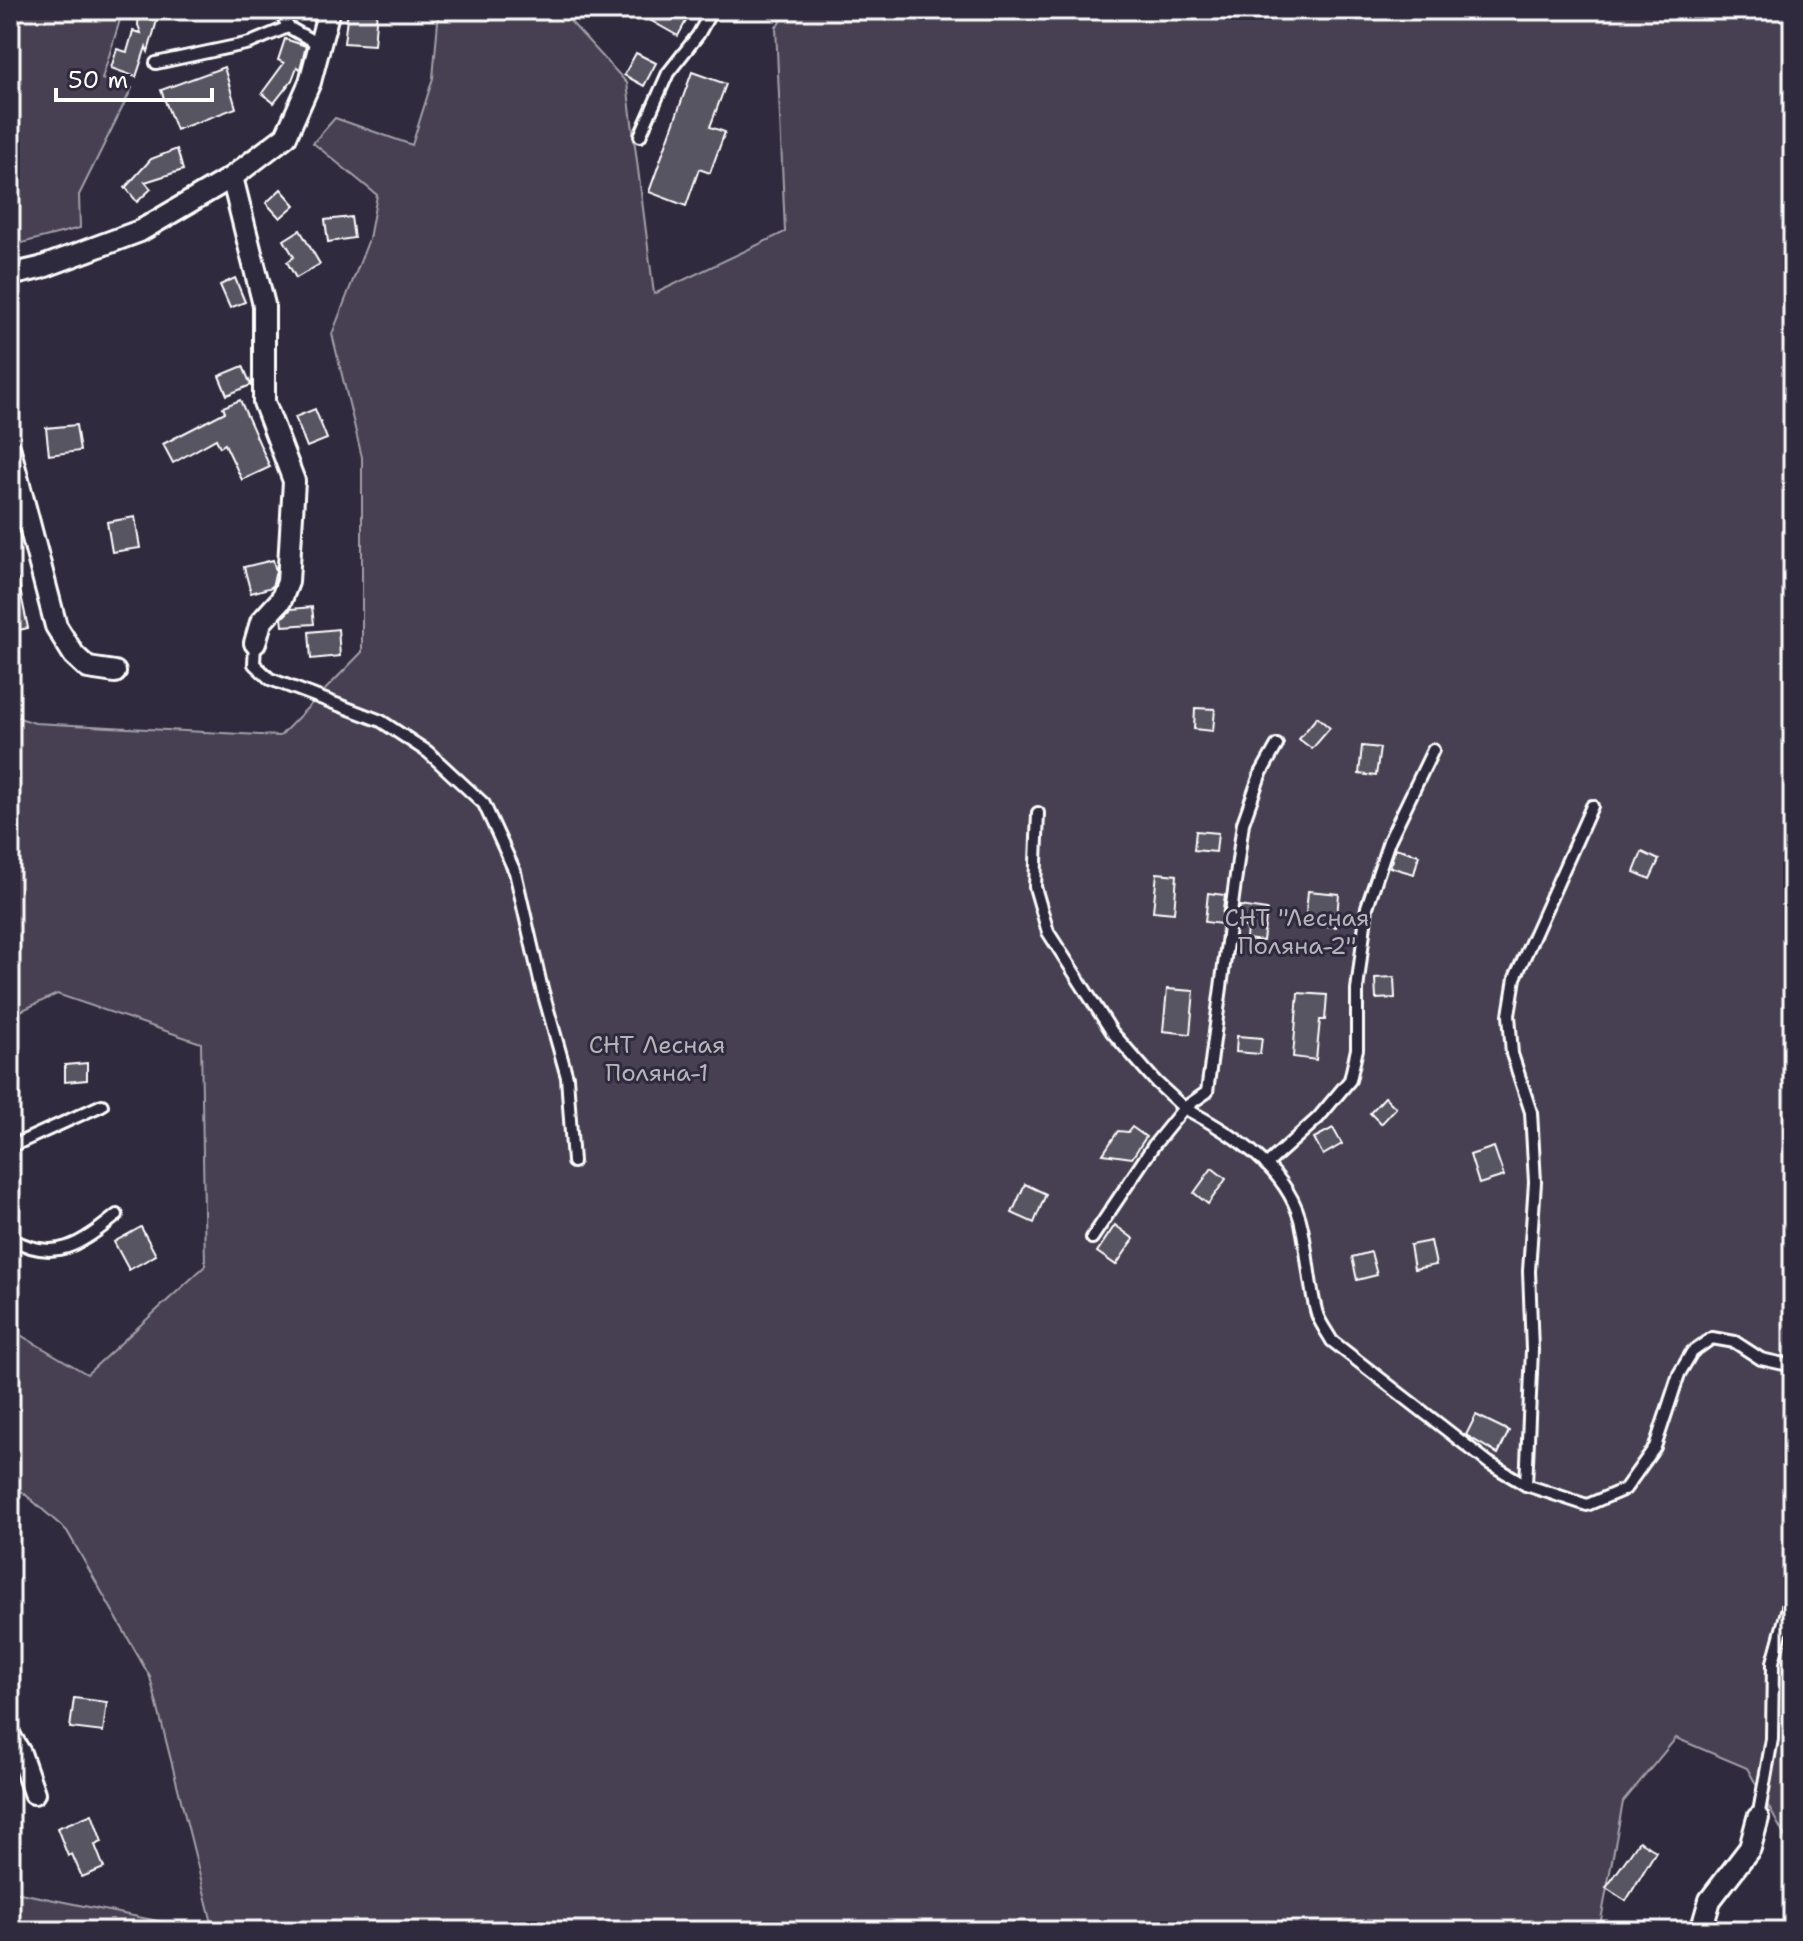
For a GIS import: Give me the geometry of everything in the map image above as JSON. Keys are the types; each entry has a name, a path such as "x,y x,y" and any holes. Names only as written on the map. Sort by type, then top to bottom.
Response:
{"street":[{"path":"10,275 40,268 140,231 232,177 286,136 310,82 329,10"},
{"path":"232,177 264,305 264,402 294,481 288,582 281,600 261,622 255,643"},
{"path":"10,450 56,626 74,655 88,668 115,672"},
{"path":"10,1736 20,1753 34,1793"},
{"path":"1701,1931 1710,1900 1750,1848 1758,1818"}],"lane":[{"path":"280,10 288,27 320,45"},
{"path":"640,136 668,73 698,35 708,17 707,10"},
{"path":"156,63 250,43 288,27"},
{"path":"255,643 254,664 270,679 381,721 428,752 484,804 515,872 541,985 567,1077 573,1162"},
{"path":"1092,1238 1154,1145 1184,1108 1207,1092 1243,823 1260,775 1277,745"},
{"path":"1266,1165 1318,1118 1350,1080 1357,1049 1357,990 1367,907 1389,841 1433,750"},
{"path":"1526,1485 1532,1350 1529,1271 1535,1182 1531,1112 1512,1054 1509,1015 1515,978 1592,806"},
{"path":"1038,813 1035,887 1048,932 1112,1032 1156,1082 1184,1108 1225,1129 1266,1165 1288,1193 1301,1223 1317,1315 1332,1341 1489,1463 1526,1485 1587,1505 1625,1489 1655,1447 1679,1374 1692,1352 1712,1338 1735,1342 1761,1359 1793,1366"},
{"path":"10,1147 102,1105"},
{"path":"10,1238 29,1249 54,1251 85,1241 117,1215"},
{"path":"1758,1818 1772,1739 1773,1662 1793,1589"}],"green space":[{"path":"10,10 123,10 102,79 132,88 79,195 80,228 10,246"},
{"path":"439,10 560,10 627,83 654,294 785,232 776,27 790,10 1793,10 1793,1851 1747,1768 1676,1738 1623,1802 1599,1931 214,1931 150,1677 67,1531 10,1481 10,1329 87,1374 205,1266 201,1043 57,994 10,1016 10,715 35,723 280,736 362,652 362,457 332,334 369,239 377,195 313,143 335,118 412,145 433,78"},
{"path":"10,1891 20,1893 207,1931 10,1931"}],"building":[{"path":"139,10 160,10 148,52 146,47 136,77 111,68 117,49 127,52 133,31 141,33"},
{"path":"348,10 377,10 374,45 344,43"},
{"path":"632,10 692,10 678,36"},
{"path":"285,39 306,46 300,69 297,67 292,80 274,103 262,93 284,63 278,60"},
{"path":"636,53 656,63 644,86 624,75"},
{"path":"224,67 236,108 176,130 161,90"},
{"path":"692,72 726,84 710,127 725,132 710,173 699,169 686,206 649,192"},
{"path":"177,149 183,170 145,182 151,189 137,202 124,189 151,159"},
{"path":"281,189 295,205 280,218 266,203"},
{"path":"351,217 354,238 328,242 325,220"},
{"path":"300,230 320,264 296,278 287,262 294,257 284,240"},
{"path":"235,278 245,302 230,308 220,285"},
{"path":"243,366 251,385 227,395 219,376"},
{"path":"240,400 270,467 242,480 225,444 220,447 216,439 173,463 163,444 225,412 223,407"},
{"path":"315,409 327,439 307,447 295,417"},
{"path":"76,425 80,451 49,455 46,428"},
{"path":"135,517 140,548 112,552 107,522"},
{"path":"273,560 276,571 272,587 251,593 244,567"},
{"path":"18,580 28,628 10,632 10,581"},
{"path":"312,607 314,624 283,626 282,618 291,609"},
{"path":"338,629 340,656 311,659 309,632"},
{"path":"1195,708 1215,709 1213,731 1194,729"},
{"path":"1317,717 1330,728 1312,749 1299,739"},
{"path":"1362,746 1380,748 1376,776 1359,774"},
{"path":"1196,831 1218,833 1216,852 1194,850"},
{"path":"1395,848 1419,855 1414,874 1390,867"},
{"path":"1642,852 1659,860 1650,879 1634,872"},
{"path":"1157,873 1177,875 1174,913 1153,911"},
{"path":"1308,891 1339,894 1336,927 1305,924"},
{"path":"1208,893 1225,895 1221,924 1205,922"},
{"path":"1240,906 1267,910 1263,941 1246,939 1247,927 1237,926"},
{"path":"1394,977 1395,998 1376,999 1375,978"},
{"path":"1167,989 1194,991 1190,1034 1163,1031"},
{"path":"1298,993 1327,995 1325,1020 1320,1020 1316,1060 1293,1057"},
{"path":"1237,1036 1262,1038 1260,1054 1236,1052"},
{"path":"87,1063 87,1080 65,1082 65,1065"},
{"path":"1385,1097 1396,1108 1381,1124 1370,1113"},
{"path":"1132,1127 1146,1137 1132,1158 1103,1154 1118,1131 1128,1132"},
{"path":"1333,1128 1342,1144 1323,1155 1314,1138"},
{"path":"1494,1147 1504,1176 1479,1184 1470,1155"},
{"path":"1212,1168 1226,1179 1208,1204 1194,1193"},
{"path":"1025,1184 1046,1194 1034,1223 1012,1213"},
{"path":"1115,1225 1134,1239 1116,1265 1097,1252"},
{"path":"141,1227 156,1255 129,1270 114,1242"},
{"path":"1431,1241 1436,1265 1414,1269 1410,1245"},
{"path":"1371,1252 1377,1275 1357,1280 1352,1257"},
{"path":"1476,1415 1509,1431 1498,1454 1466,1435"},
{"path":"74,1698 107,1702 103,1732 70,1728"},
{"path":"92,1814 102,1842 95,1845 104,1868 82,1877 72,1854 68,1856 57,1828"},
{"path":"1639,1841 1656,1851 1626,1901 1606,1888"}],"park label":[{"name":"СНТ \"Лесная Поляна-2\"","path":"1297,932"},
{"name":"СНТ Лесная Поляна-1","path":"657,1059"}]}
